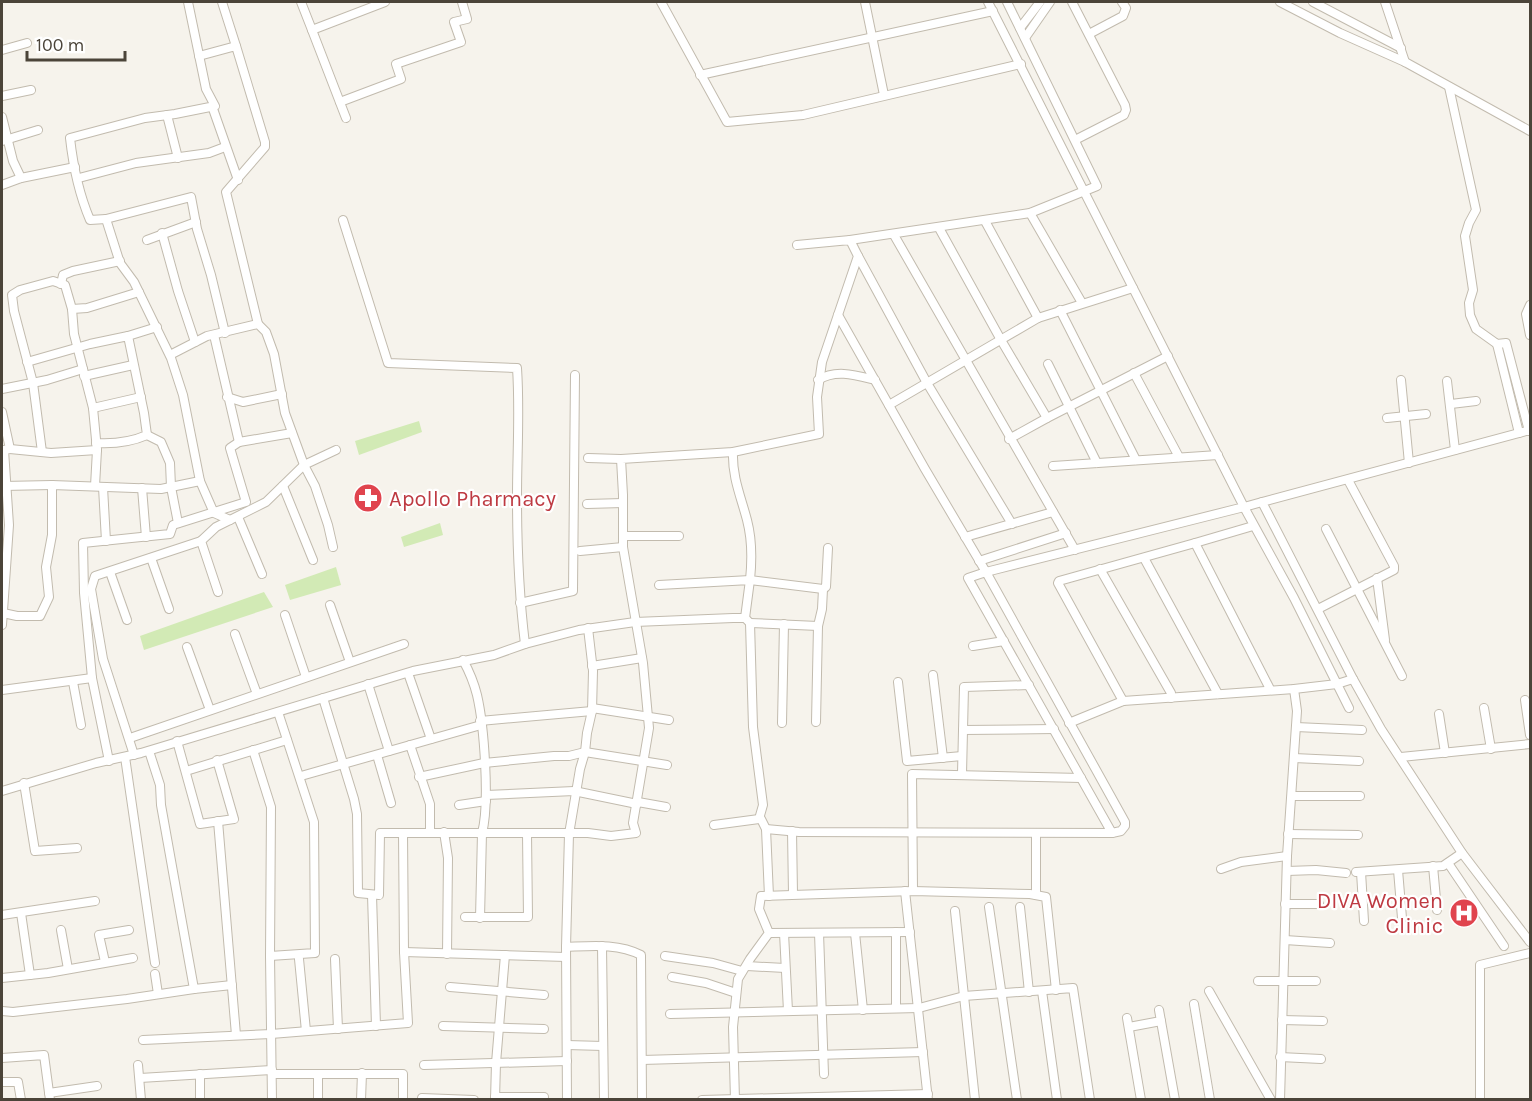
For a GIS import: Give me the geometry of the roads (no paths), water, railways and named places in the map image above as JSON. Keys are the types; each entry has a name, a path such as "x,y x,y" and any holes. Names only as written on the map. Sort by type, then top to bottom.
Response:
{"street":[{"path":"188,2 206,88 215,105 212,106 238,180"},
{"path":"222,2 251,92 265,147 238,180 230,186 226,192 227,199 258,324 267,332 292,433 315,486 333,547"},
{"path":"301,2 346,118"},
{"path":"312,30 385,2"},
{"path":"340,102 401,79 396,64 462,42 454,22 467,19 462,2"},
{"path":"661,2 724,120 732,123 803,115 1021,64"},
{"path":"865,2 884,95"},
{"path":"988,2 1253,526 1294,598 1349,708"},
{"path":"796,245 894,235 1030,213 1097,186 1007,2"},
{"path":"1023,33 1040,2"},
{"path":"1008,39 1023,33 1050,2"},
{"path":"1072,2 1126,110 1124,115 1075,140"},
{"path":"1089,34 1124,16 1126,8 1122,2"},
{"path":"1280,2 1340,33 1405,62 1530,131"},
{"path":"1313,2 1401,48"},
{"path":"1385,2 1405,62"},
{"path":"700,75 993,11"},
{"path":"2,50 27,43"},
{"path":"199,56 236,46"},
{"path":"1112,833 968,578 1348,480 1530,430 1501,344 1476,329 1470,315 1469,303 1473,290 1466,236 1469,223 1476,210 1449,87"},
{"path":"2,96 31,90"},
{"path":"212,106 145,118 70,138 82,202 90,220 106,219 191,197 225,333"},
{"path":"167,115 178,158"},
{"path":"2,117 4,140 21,178"},
{"path":"4,140 38,130"},
{"path":"79,178 136,163 209,153 225,147"},
{"path":"2,185 21,178 75,167"},
{"path":"1030,213 1082,303"},
{"path":"106,219 120,261 139,292 170,355 183,395 200,482 214,513 230,520"},
{"path":"343,220 387,363 517,368 520,409 517,497 520,603 525,644"},
{"path":"985,221 1038,318"},
{"path":"147,240 196,222"},
{"path":"939,228 1047,418"},
{"path":"162,233 177,291 195,342"},
{"path":"894,235 1075,550"},
{"path":"850,240 927,383 1012,524"},
{"path":"588,458 621,459 732,452 819,434 818,381 822,362 858,256"},
{"path":"62,284 63,275 73,271 120,261"},
{"path":"42,452 33,383 12,295 20,290 53,281 65,285 72,309 74,334 93,408 106,541"},
{"path":"889,405 1038,318 1133,288"},
{"path":"72,309 87,308 139,292"},
{"path":"1530,305 1526,314 1530,335"},
{"path":"1060,310 1136,460"},
{"path":"766,829 1035,834 1112,833 1121,831 1125,826 1125,822 986,572 838,315"},
{"path":"170,355 214,335 258,324"},
{"path":"27,362 141,334 157,327"},
{"path":"214,335 239,442"},
{"path":"128,336 147,435"},
{"path":"1501,344 1519,433"},
{"path":"1010,439 1168,356"},
{"path":"1048,364 1097,463"},
{"path":"2,389 133,365"},
{"path":"818,381 825,376 843,373 875,380"},
{"path":"1134,373 1179,457"},
{"path":"520,603 573,591 575,375"},
{"path":"1401,380 1409,463"},
{"path":"1447,381 1455,450"},
{"path":"227,397 243,402 282,394"},
{"path":"93,408 141,397"},
{"path":"1451,404 1476,402"},
{"path":"2,412 5,450 2,625"},
{"path":"1387,418 1426,414"},
{"path":"254,509 246,502 230,448 239,442 292,433"},
{"path":"5,450 42,452 112,444 147,435"},
{"path":"147,435 161,442 170,463 171,487 178,523"},
{"path":"134,755 103,659 92,589 95,576 201,541 216,527 266,502 304,465 336,450"},
{"path":"732,452 737,488 747,519 749,535 750,580 747,621 753,727 763,805 759,819"},
{"path":"1053,466 1218,455"},
{"path":"323,698 345,764 357,814 358,893 379,895 380,833 588,833 611,836 636,833 633,823 649,728 648,700 632,590 623,547 621,459"},
{"path":"1318,609 1394,570 1394,566 1348,480"},
{"path":"4,486 52,485 161,489 200,482"},
{"path":"3,613 16,616 40,616 49,597 46,567 52,535 52,485"},
{"path":"283,486 313,560"},
{"path":"142,488 146,537"},
{"path":"109,761 92,678 84,592 83,543 170,534 173,525 246,502"},
{"path":"1262,502 1381,729 1462,853 1530,942"},
{"path":"587,504 623,503"},
{"path":"965,537 1053,512"},
{"path":"238,517 262,574"},
{"path":"1123,701 1058,585 1059,580 1253,526"},
{"path":"1326,529 1402,676"},
{"path":"979,561 1066,533"},
{"path":"624,536 679,536"},
{"path":"201,541 218,592"},
{"path":"1196,543 1270,689"},
{"path":"580,551 623,547"},
{"path":"816,722 818,626 823,590 826,586 828,548"},
{"path":"151,558 169,609"},
{"path":"1144,558 1218,694"},
{"path":"1100,569 1172,698"},
{"path":"110,572 127,620"},
{"path":"1377,578 1386,645"},
{"path":"659,585 750,580 823,590"},
{"path":"330,605 350,662"},
{"path":"285,615 306,677"},
{"path":"2,788 149,751 408,673 494,655 525,644 588,628 635,622 747,621 818,626"},
{"path":"782,723 784,624"},
{"path":"567,1100 566,947 569,834 592,710 592,666 588,628"},
{"path":"235,634 256,694"},
{"path":"973,646 1004,641"},
{"path":"130,738 404,644"},
{"path":"187,647 210,710"},
{"path":"592,666 642,658"},
{"path":"463,660 477,695 484,763 486,798 482,833 480,918"},
{"path":"408,673 431,739"},
{"path":"933,675 943,758"},
{"path":"2,690 92,678"},
{"path":"1069,723 1123,701 1337,684 1353,679"},
{"path":"73,682 81,725"},
{"path":"898,682 907,761 962,756"},
{"path":"368,684 389,751"},
{"path":"962,774 964,687 1029,685"},
{"path":"1280,1100 1287,856 1296,727 1294,688"},
{"path":"1525,700 1530,735"},
{"path":"1484,708 1491,749"},
{"path":"301,776 481,723 592,710 669,720"},
{"path":"270,956 315,953 314,822 301,776 278,712"},
{"path":"1439,714 1445,753"},
{"path":"1296,727 1362,730"},
{"path":"963,730 1054,729"},
{"path":"186,771 287,740"},
{"path":"177,741 200,824 234,819 217,760"},
{"path":"1401,757 1530,744"},
{"path":"410,745 430,804 430,833"},
{"path":"253,750 271,807 272,1100"},
{"path":"149,751 160,784 163,815 194,989"},
{"path":"420,777 484,763 569,756 585,752 667,765"},
{"path":"377,755 391,803"},
{"path":"125,757 155,963"},
{"path":"1294,758 1359,761"},
{"path":"702,1100 928,1097 910,932 912,774 1081,778"},
{"path":"24,783 35,851 77,848"},
{"path":"459,805 486,798 577,791 666,807"},
{"path":"1292,795 1360,796"},
{"path":"714,825 759,819"},
{"path":"759,819 766,829 769,896"},
{"path":"218,821 236,1035"},
{"path":"792,831 793,894"},
{"path":"444,832 448,858 447,954"},
{"path":"142,1040 271,1034 408,1023 404,952 404,833"},
{"path":"465,917 528,917 527,834"},
{"path":"1035,834 1036,895"},
{"path":"1288,834 1358,835"},
{"path":"1364,921 1359,872 1443,866 1462,853"},
{"path":"1221,869 1241,862 1287,856"},
{"path":"1448,863 1504,946"},
{"path":"1433,866 1437,910"},
{"path":"1398,870 1402,918"},
{"path":"1287,871 1346,873"},
{"path":"769,933 759,909 761,896 909,891 1036,895 1046,897 1056,990"},
{"path":"372,895 376,1026"},
{"path":"2,915 95,901"},
{"path":"1286,904 1319,904"},
{"path":"1020,907 1029,992"},
{"path":"989,908 1017,1100"},
{"path":"955,911 975,1100"},
{"path":"21,913 30,975"},
{"path":"61,930 68,969"},
{"path":"105,962 99,935 129,930"},
{"path":"896,932 896,1008"},
{"path":"769,933 910,932"},
{"path":"735,1098 734,1012 738,979 769,933"},
{"path":"784,933 788,1011"},
{"path":"819,933 824,1074"},
{"path":"855,933 863,1010"},
{"path":"1285,940 1330,943"},
{"path":"566,947 602,946 632,950 641,955 642,1100"},
{"path":"602,946 604,1100"},
{"path":"404,952 566,957"},
{"path":"1480,1100 1480,965 1530,954"},
{"path":"505,955 495,1098 544,1097"},
{"path":"665,956 744,969 785,968"},
{"path":"2,978 133,958"},
{"path":"299,959 306,1031"},
{"path":"335,959 338,1029"},
{"path":"155,974 158,994"},
{"path":"672,977 706,983 736,993"},
{"path":"1258,981 1316,981"},
{"path":"2,1011 14,1012 232,985"},
{"path":"450,987 544,995"},
{"path":"670,1014 919,1008 964,996 1073,988 1090,1100"},
{"path":"1042,991 1057,1100"},
{"path":"1209,991 1271,1100"},
{"path":"1194,1004 1210,1100"},
{"path":"1159,1010 1175,1100"},
{"path":"1127,1018 1141,1100"},
{"path":"1282,1020 1323,1021"},
{"path":"1129,1027 1161,1021"},
{"path":"443,1026 544,1029"},
{"path":"567,1045 603,1046"},
{"path":"642,1060 923,1052"},
{"path":"2,1053 2,1058 44,1055 50,1096 98,1086"},
{"path":"1280,1057 1321,1059"},
{"path":"424,1065 567,1061"},
{"path":"138,1065 141,1100"},
{"path":"140,1078 272,1072 404,1074 403,1100"},
{"path":"361,1100 362,1073"},
{"path":"200,1074 200,1100"},
{"path":"318,1074 318,1100"},
{"path":"2,1082 18,1082 21,1100"},
{"path":"422,1098 474,1100"}],"place":[{"name":"Apollo Pharmacy","path":"368,498"},
{"name":"DIVA Women Clinic","path":"1464,913"}]}
